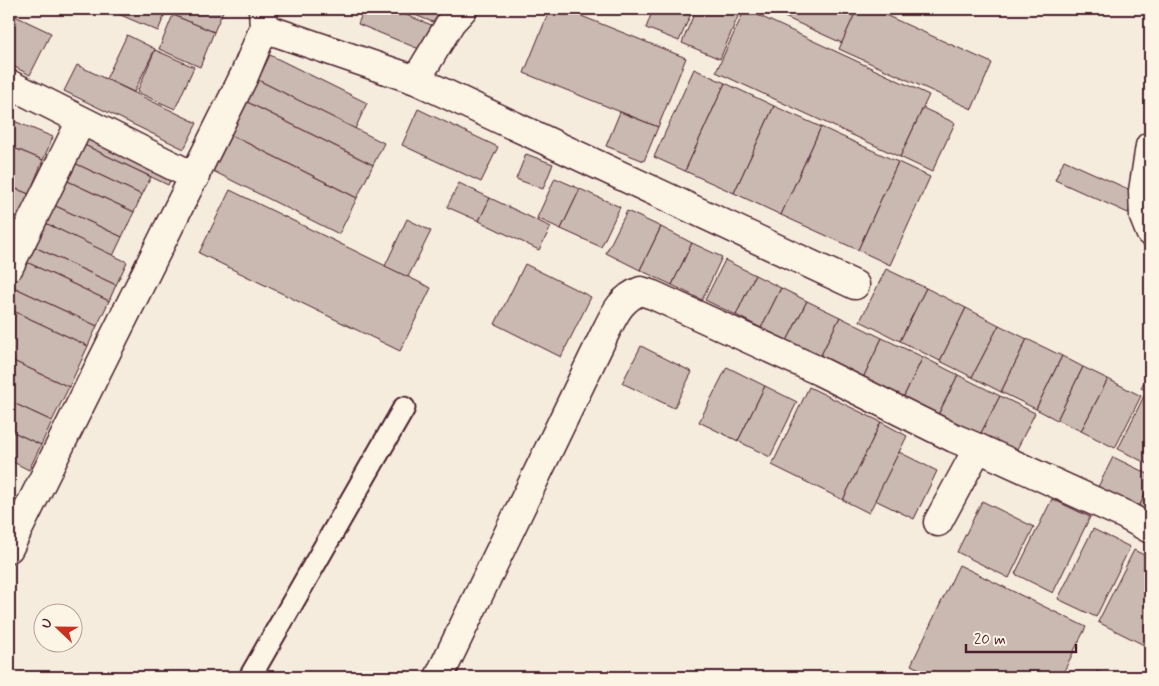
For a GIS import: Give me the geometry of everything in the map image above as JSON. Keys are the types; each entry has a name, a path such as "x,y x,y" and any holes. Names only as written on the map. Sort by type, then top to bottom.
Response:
{"street":[{"path":"416,80 451,22 463,9"},
{"path":"9,548 19,502 194,176 244,76 263,18 416,80 855,285"},
{"path":"9,84 194,176"},
{"path":"9,267 81,121"},
{"path":"1150,146 1143,192 1144,217 1150,232"},
{"path":"438,677 605,333 623,302 642,290 819,371 954,438 1124,515 1150,529"},
{"path":"938,522 978,448"}],"lane":[{"path":"250,677 404,408"}],"building":[{"path":"106,9 118,9 116,13"},
{"path":"118,9 167,9 158,31 116,13"},
{"path":"176,9 224,9 214,32 173,15"},
{"path":"364,9 391,9 434,26 424,51 358,24"},
{"path":"400,9 441,9 435,23"},
{"path":"550,9 564,9 686,58 658,127 524,73"},
{"path":"645,9 693,9 679,41 646,28 652,12"},
{"path":"696,9 741,9 720,59 682,43"},
{"path":"745,9 929,95 900,157 716,72"},
{"path":"767,9 857,9 842,43"},
{"path":"857,9 872,9 992,63 972,109 839,49"},
{"path":"13,15 51,33 30,75 9,64 9,23"},
{"path":"173,15 214,32 200,67 159,49"},
{"path":"127,35 155,49 134,92 106,79"},
{"path":"155,50 194,67 175,109 137,92"},
{"path":"270,55 367,103 355,129 258,80"},
{"path":"77,65 197,123 184,149 64,91"},
{"path":"694,69 725,83 685,171 654,157"},
{"path":"258,80 384,143 373,165 247,102"},
{"path":"725,83 774,106 734,193 685,171"},
{"path":"247,102 373,165 357,198 231,135"},
{"path":"774,106 821,127 781,215 734,193"},
{"path":"923,108 955,123 932,172 900,157"},
{"path":"418,109 498,147 481,182 402,145"},
{"path":"620,112 658,127 644,161 606,146"},
{"path":"9,119 53,137 43,160 9,146"},
{"path":"84,126 174,172 168,185 76,141"},
{"path":"821,127 898,162 858,250 781,215"},
{"path":"231,135 357,198 339,234 213,171"},
{"path":"76,141 151,177 142,195 68,160"},
{"path":"9,146 43,160 29,194 9,186"},
{"path":"526,154 553,164 543,189 516,179"},
{"path":"68,160 142,195 134,212 59,177"},
{"path":"1064,160 1137,193 1128,213 1055,180"},
{"path":"898,162 930,177 890,265 858,250"},
{"path":"59,177 134,212 122,237 47,202"},
{"path":"555,178 580,189 561,229 537,218"},
{"path":"459,183 490,198 479,221 447,207"},
{"path":"9,186 29,194 10,239 9,238"},
{"path":"580,189 620,207 601,247 561,229"},
{"path":"230,190 431,288 400,351 199,253"},
{"path":"490,198 551,227 539,250 479,221"},
{"path":"47,202 122,237 113,256 39,220"},
{"path":"627,211 661,227 640,270 606,253"},
{"path":"407,219 431,231 408,277 385,266"},
{"path":"39,220 127,262 116,285 28,244"},
{"path":"661,227 692,243 672,285 640,270"},
{"path":"692,243 722,257 702,300 672,285"},
{"path":"28,244 116,285 109,301 20,259"},
{"path":"20,259 109,301 97,326 9,285"},
{"path":"725,260 755,275 736,315 705,300"},
{"path":"525,264 591,297 561,357 495,324"},
{"path":"886,269 926,288 900,341 860,321"},
{"path":"755,275 781,288 761,328 736,315"},
{"path":"9,285 97,326 88,346 9,309"},
{"path":"781,288 807,301 787,341 761,328"},
{"path":"926,288 966,308 940,361 900,341"},
{"path":"807,301 840,317 820,357 787,341"},
{"path":"966,308 999,325 972,377 940,361"},
{"path":"9,309 88,346 69,387 9,359"},
{"path":"840,317 882,338 863,378 820,357"},
{"path":"999,325 1027,339 1001,392 972,377"},
{"path":"882,338 923,357 903,398 863,378"},
{"path":"1027,339 1062,356 1036,409 1001,392"},
{"path":"641,346 692,372 674,408 622,383"},
{"path":"1062,356 1083,367 1057,420 1036,409"},
{"path":"923,357 958,375 938,415 903,398"},
{"path":"9,359 69,387 52,421 9,401"},
{"path":"727,367 765,386 738,441 699,422"},
{"path":"1083,367 1108,379 1081,431 1057,420"},
{"path":"1150,369 1150,392 1141,388"},
{"path":"958,375 1000,396 980,435 938,415"},
{"path":"1108,379 1141,396 1115,448 1081,431"},
{"path":"765,386 797,402 770,457 738,441"},
{"path":"809,387 881,422 843,500 772,465"},
{"path":"1146,392 1150,394 1150,465 1118,449"},
{"path":"1000,396 1035,413 1015,453 980,435"},
{"path":"9,401 52,421 41,445 9,430"},
{"path":"881,422 907,436 869,513 843,500"},
{"path":"9,430 41,445 29,470 9,460"},
{"path":"899,452 937,471 914,519 875,500"},
{"path":"1113,457 1150,475 1150,485 1136,513 1095,493"},
{"path":"1150,485 1150,521 1136,513"},
{"path":"1052,499 1090,517 1053,593 1015,574"},
{"path":"982,501 1034,527 1009,578 957,552"},
{"path":"1093,529 1130,547 1096,617 1058,599"},
{"path":"1134,550 1150,558 1150,648 1098,622"},
{"path":"959,565 1086,627 1061,677 936,677 911,665"},
{"path":"1097,671 1109,677 1094,677"}]}
